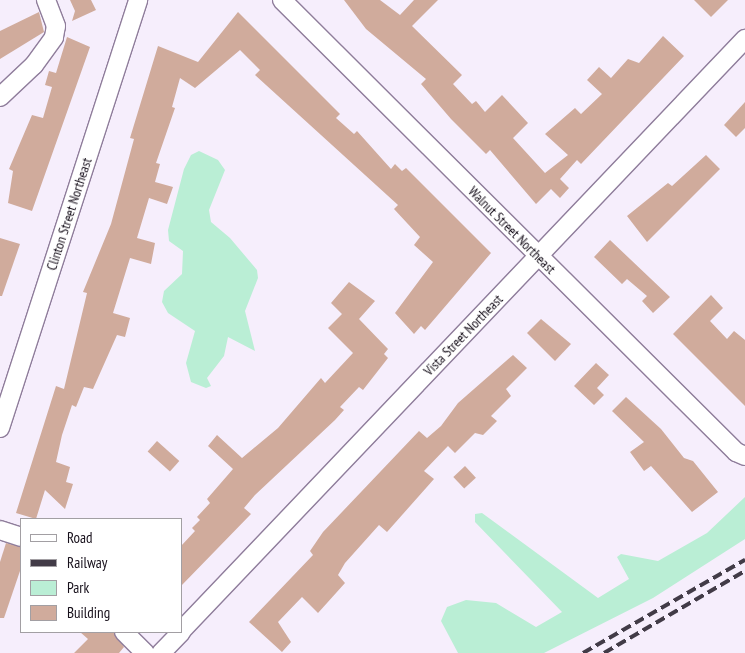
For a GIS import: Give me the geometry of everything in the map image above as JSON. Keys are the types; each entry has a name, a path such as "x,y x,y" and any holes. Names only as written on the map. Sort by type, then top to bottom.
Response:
{"street":[{"path":"0,97 34,65 54,37 56,26 46,0"},
{"name":"Clinton Street Northeast","path":"0,428 138,0"},
{"name":"Walnut Street Northeast","path":"282,0 538,256 745,456"},
{"name":"Vista Street Northeast","path":"182,631 745,38"},
{"path":"0,530 20,537"},
{"path":"125,633 145,653"},
{"name":"Vista Street Northeast","path":"161,653 180,633"}],"green space":[{"path":"199,151 218,160 225,170 209,210 211,222 230,238 257,270 258,278 245,311 255,351 228,337 224,356 207,378 211,386 206,388 191,382 186,363 195,331 168,313 162,302 164,291 182,274 183,251 169,241 168,230 184,169 191,155"},
{"path":"745,497 745,539 653,598 544,653 458,653 441,621 447,607 466,600 496,603 536,627 562,612 475,522 475,514 482,513 598,598 629,579 617,557 621,554 658,561 707,533"}],"building":[{"path":"70,0 91,0 96,10 72,21 75,11"},
{"path":"344,0 380,0 400,15 414,0 438,0 412,26 462,75 453,84 472,104 476,101 485,112 502,95 528,123 513,138 545,173 568,155 545,134 575,108 581,114 602,94 587,80 599,67 611,78 628,59 639,63 663,36 684,56 581,164 577,160 560,179 569,188 560,198 551,189 536,204 490,150 486,154 451,119 421,84 426,79 366,29"},
{"path":"694,0 728,0 711,17"},
{"path":"39,12 44,32 0,59 0,31"},
{"path":"238,12 340,114 336,118 354,134 357,131 391,169 395,164 402,171 406,168 491,253 425,330 421,326 414,334 395,313 433,262 414,245 420,237 394,209 398,205 255,75 260,70 240,50 195,88 180,78 172,107 175,108 156,163 160,164 155,182 173,187 167,204 149,198 137,238 155,243 151,264 130,258 113,313 130,318 125,337 117,335 93,389 84,387 76,407 72,405 62,435 56,462 70,467 66,482 73,484 65,509 45,490 36,518 16,513 56,386 64,389 87,293 83,292 111,224 134,139 130,138 158,46 198,62"},
{"path":"67,37 90,47 32,211 8,203 13,171 9,169 32,115 43,118 52,87 45,85 49,71 56,73"},
{"path":"745,102 745,128 736,137 724,125"},
{"path":"706,155 720,169 647,242 627,216 668,183 672,186"},
{"path":"0,238 20,244 2,296 0,296"},
{"path":"610,240 670,297 653,313 642,301 647,296 627,279 622,284 594,257"},
{"path":"349,282 375,301 359,319 388,349 384,354 388,358 363,390 359,387 340,407 344,410 335,420 255,495 244,508 251,514 182,585 182,545 195,531 192,528 200,520 197,517 210,503 207,499 233,469 208,446 217,435 242,458 278,428 321,378 325,383 353,353 328,328 342,314 331,303"},
{"path":"711,295 723,308 710,321 727,339 734,331 745,340 745,406 673,334"},
{"path":"541,319 571,344 555,361 527,333"},
{"path":"513,355 527,368 506,389 511,396 491,416 497,421 483,435 475,433 455,453 448,446 424,471 434,479 387,532 379,525 345,563 338,575 345,583 318,613 302,597 278,622 291,642 282,652 249,622 313,555 310,551 323,532 419,431 427,438 441,426 458,403"},
{"path":"596,363 609,375 597,388 604,395 594,405 574,386"},
{"path":"626,397 661,429 684,458 693,461 718,492 692,512 651,466 644,471 630,452 644,442 612,411"},
{"path":"157,441 179,461 170,471 148,451"},
{"path":"465,466 476,478 464,489 453,477"},
{"path":"6,543 20,547 20,571 4,618 0,618 0,562"},
{"path":"81,633 115,633 124,647 119,653 74,653 88,639"}],"railway":[{"path":"583,653 745,560"},
{"path":"604,653 745,571"}]}
